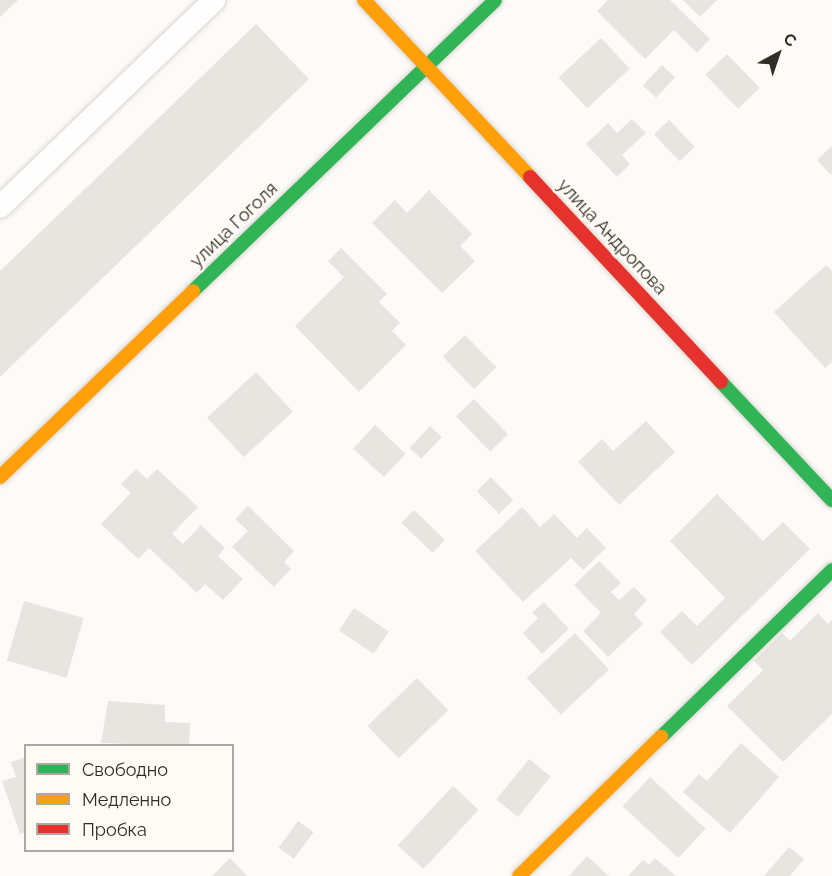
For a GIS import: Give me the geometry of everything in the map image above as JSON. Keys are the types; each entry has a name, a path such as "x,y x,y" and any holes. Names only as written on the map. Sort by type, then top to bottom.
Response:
{"street":[{"name":"улица Андропова","path":"364,0 832,500"},
{"name":"улица Гоголя","path":"0,477 495,0"},
{"path":"519,876 832,570"}],"lane":[{"path":"0,207 214,0"}],"building":[{"path":"0,0 18,0 0,17"},
{"path":"608,0 670,0 710,39 697,53 674,30 645,59 597,11"},
{"path":"683,0 717,0 700,17"},
{"path":"256,24 309,79 0,377 0,271"},
{"path":"601,38 630,69 587,108 559,78"},
{"path":"727,54 760,88 738,109 705,75"},
{"path":"662,65 675,77 656,98 643,85"},
{"path":"632,119 646,133 622,155 630,164 617,177 586,144 608,123 617,133"},
{"path":"669,120 695,147 680,161 654,135"},
{"path":"832,146 832,173 831,175 817,160"},
{"path":"429,190 472,234 460,246 475,261 442,293 372,223 395,200 407,213"},
{"path":"341,248 387,294 379,302 400,323 392,331 406,345 359,392 295,326 344,277 328,261"},
{"path":"826,265 832,271 832,362 825,368 774,312"},
{"path":"465,335 496,367 474,389 443,357"},
{"path":"256,372 293,411 244,457 207,418"},
{"path":"474,399 508,434 490,452 456,416"},
{"path":"646,421 675,452 619,505 578,462 602,439 613,451"},
{"path":"375,425 406,454 384,477 353,448"},
{"path":"430,426 442,437 421,459 410,448"},
{"path":"136,469 147,479 157,469 198,507 172,534 183,544 201,525 225,548 218,556 243,579 223,600 205,584 197,593 149,548 138,559 101,524 131,493 121,484"},
{"path":"491,477 513,500 499,514 477,491"},
{"path":"717,494 763,541 783,522 810,549 692,665 660,632 682,611 697,626 725,598 670,541"},
{"path":"248,506 294,551 284,562 291,569 274,587 232,547 248,531 235,519"},
{"path":"522,507 540,527 554,514 577,538 587,528 606,548 583,570 571,558 523,602 475,551"},
{"path":"414,510 445,540 432,553 401,523"},
{"path":"599,561 621,583 611,592 619,600 634,587 647,600 634,614 643,624 608,657 583,631 601,613 574,585"},
{"path":"24,601 84,618 67,678 7,661"},
{"path":"544,602 569,629 542,654 523,633 538,618 532,613"},
{"path":"354,608 389,631 374,654 339,630"},
{"path":"818,613 828,624 832,620 832,714 783,762 727,706 763,670 754,661 782,633 790,641"},
{"path":"575,633 609,670 561,715 527,678"},
{"path":"417,678 448,710 399,758 367,726"},
{"path":"108,701 165,705 165,722 190,723 189,744 101,743"},
{"path":"741,743 779,777 730,833 683,792 699,774 707,781"},
{"path":"24,758 24,833 20,834 2,781 16,777 11,762"},
{"path":"529,759 551,777 518,817 496,799"},
{"path":"650,777 706,829 678,858 623,806"},
{"path":"453,786 479,810 423,869 398,845"},
{"path":"298,821 313,832 294,859 279,848"},
{"path":"789,847 804,859 790,876 764,876"},
{"path":"587,856 609,876 569,876"},
{"path":"230,858 247,876 212,876"},
{"path":"655,858 676,876 628,876 643,860 649,865"}],"traffic: fast":[{"path":"193,291 495,0"},
{"path":"721,382 832,500"},
{"path":"661,737 832,570"}],"traffic: slow":[{"path":"364,0 530,177"},
{"path":"0,477 193,291"},
{"path":"519,876 661,737"}],"traffic: jam":[{"path":"530,177 721,382"}]}
